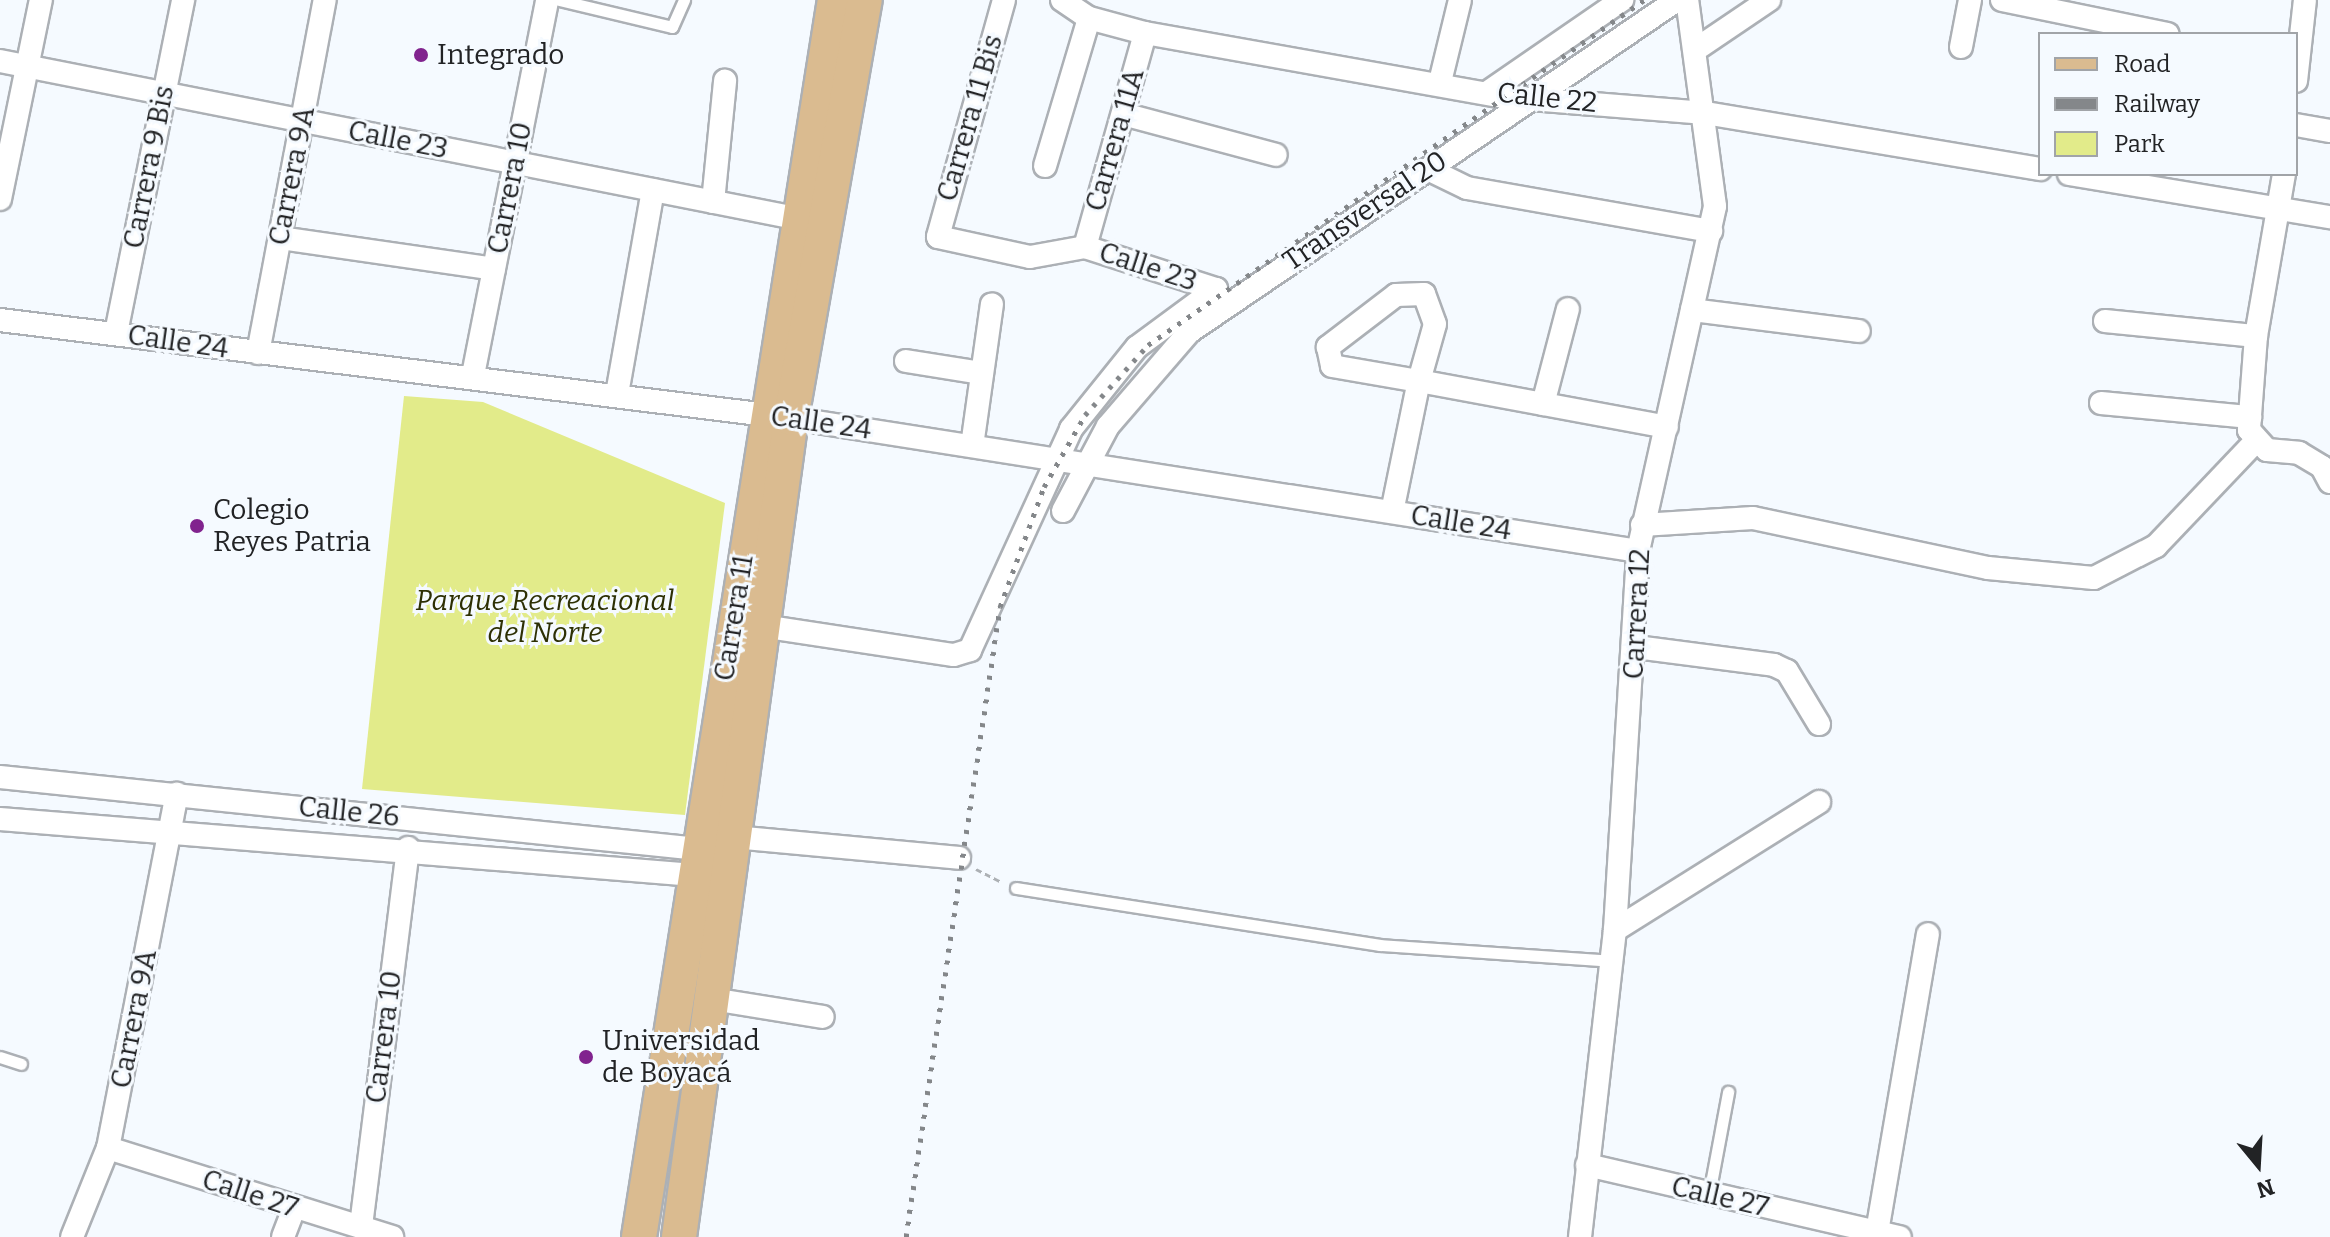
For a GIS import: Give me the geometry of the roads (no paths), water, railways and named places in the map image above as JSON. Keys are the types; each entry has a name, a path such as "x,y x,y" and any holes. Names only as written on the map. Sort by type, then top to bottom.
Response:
{"main road":[{"name":"Carrera 11","path":"679,1237 762,626 795,218 835,0"},
{"name":"Carrera 11","path":"639,1237 696,862 778,416 865,0"}],"street":[{"path":"0,199 41,0"},
{"name":"Carrera 9 Bis","path":"116,333 183,0"},
{"name":"Carrera 9A","path":"258,353 325,0"},
{"name":"Carrera 10","path":"473,375 547,0"},
{"name":"Carrera 11 Bis","path":"938,237 1004,0"},
{"name":"Calle 22","path":"1062,0 1089,18 1145,33 1488,92 1705,113 2038,169"},
{"path":"1440,82 1460,0"},
{"path":"1488,92 1622,0"},
{"name":"Transversal 20","path":"1092,462 1108,426 1189,332 1677,0"},
{"name":"Carrera 12","path":"1580,1237 1615,930 1636,647 1638,551 1711,231 1714,168 1698,48 1687,0"},
{"path":"1698,48 1769,0"},
{"path":"1961,47 1970,0"},
{"path":"2002,0 2158,32"},
{"path":"2298,59 2305,0"},
{"path":"1045,166 1089,18"},
{"name":"Carrera 11A","path":"1085,247 1145,33"},
{"name":"Calle 23","path":"0,61 795,218"},
{"path":"713,202 725,81"},
{"path":"1123,114 1276,155"},
{"path":"2298,125 2330,131"},
{"path":"1428,169 1467,188 1711,231"},
{"path":"2081,176 2330,217"},
{"path":"2254,443 2250,417 2256,336 2284,176"},
{"path":"617,394 653,190"},
{"name":"Calle 23","path":"938,237 1030,257 1085,247 1216,289 1137,347 1101,386 1053,460"},
{"path":"280,238 494,269"},
{"path":"1392,512 1419,381 1435,324 1424,294 1396,295 1328,347 1332,366 1419,381 1667,427"},
{"path":"972,446 992,304"},
{"path":"1543,404 1568,309"},
{"path":"1692,310 1859,331"},
{"name":"Calle 24","path":"0,320 258,353 473,375 778,416 1053,460 1092,462 1638,551"},
{"path":"2105,321 2256,336"},
{"path":"906,361 982,373"},
{"path":"2101,403 2250,417"},
{"path":"2254,443 2299,453 2330,482"},
{"path":"1642,525 1753,518 1988,568 2094,578 2156,546 2254,443"},
{"path":"762,626 954,655 970,650 1053,460"},
{"path":"1063,511 1092,462"},
{"path":"1636,647 1774,665 1787,671 1819,724"},
{"name":"Calle 26","path":"0,777 177,794 696,862"},
{"name":"Carrera 9A","path":"72,1237 108,1148 173,828 177,794"},
{"path":"1615,930 1819,802"},
{"name":"Calle 26","path":"0,819 173,828 408,848 696,862"},
{"path":"734,837 959,858"},
{"name":"Carrera 10","path":"361,1226 408,848"},
{"path":"1877,1232 1928,934"},
{"path":"712,999 823,1017"},
{"name":"Calle 27","path":"108,1148 294,1209 392,1237"},
{"name":"Calle 27","path":"1587,1165 1900,1237"},
{"path":"283,1237 294,1209"}],"lane":[{"path":"559,0 672,27 684,0"},
{"path":"1016,888 1380,945 1612,961"},
{"path":"0,1057 21,1064"},
{"path":"1708,1195 1728,1092"}],"railway":[{"path":"906,1237 1000,607 1044,487 1085,415 1148,345 1644,0"}],"place":[{"name":"Integrado","path":"421,55"},
{"name":"Colegio Reyes Patria","path":"197,526"},
{"name":"Universidad de Boyacá","path":"586,1057"}],"park label":[{"name":"Parque Recreacional del Norte","path":"545,617"}]}
